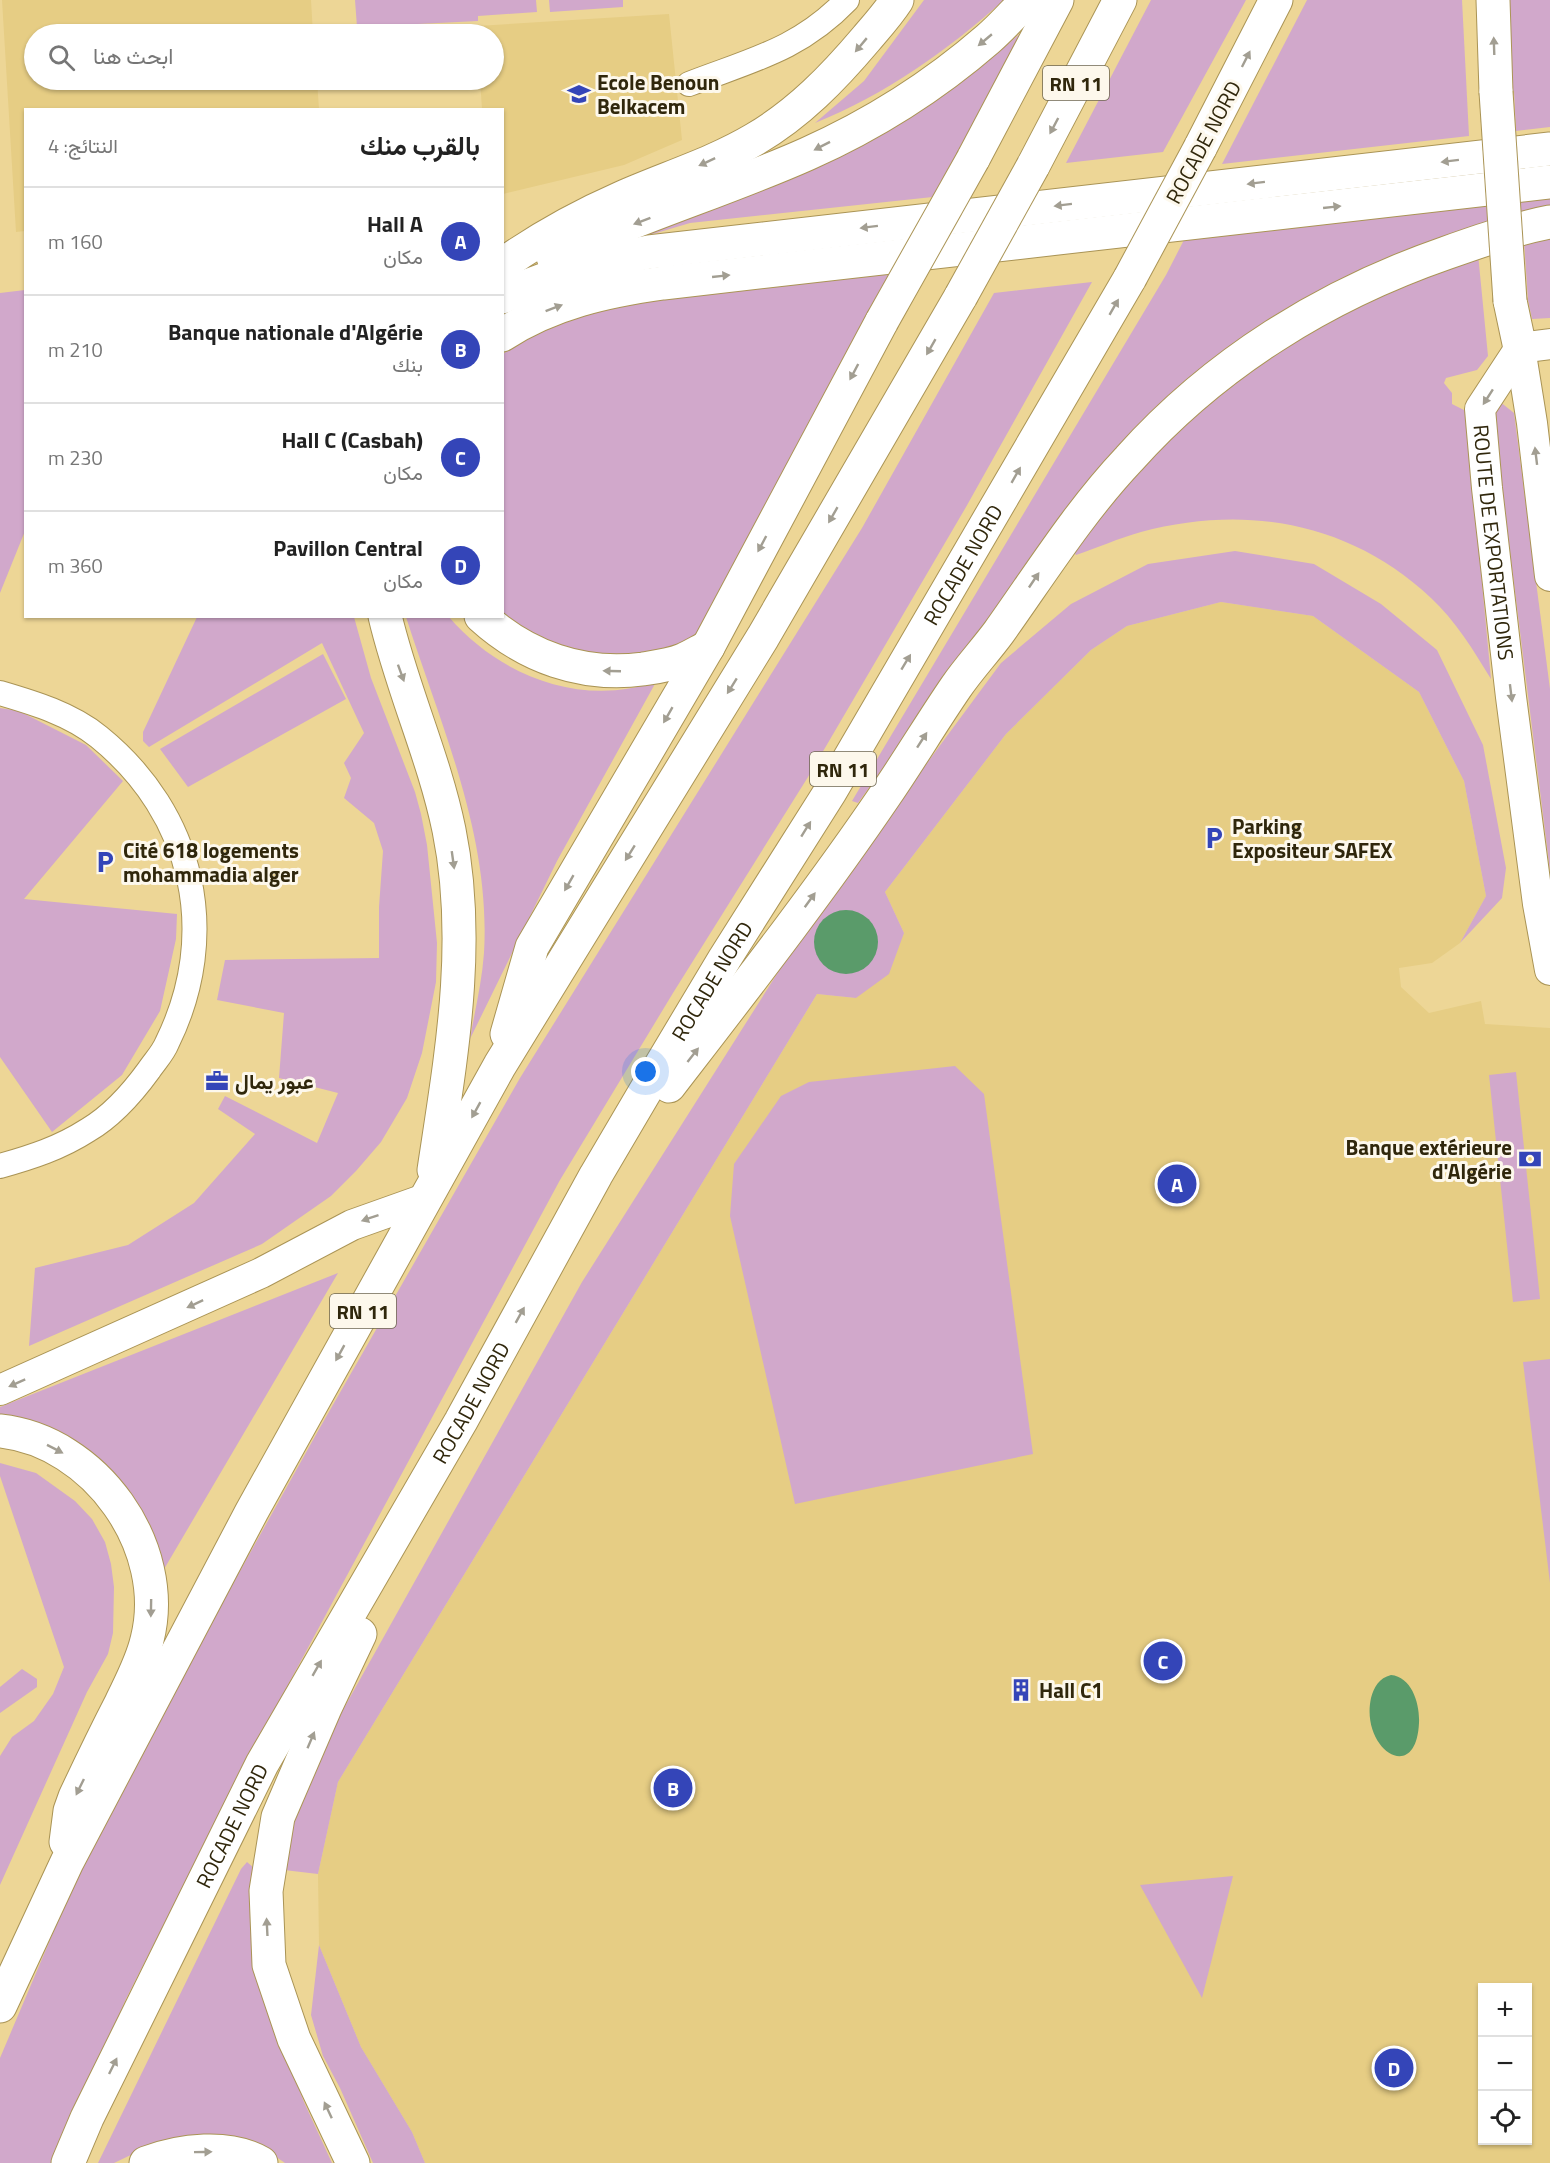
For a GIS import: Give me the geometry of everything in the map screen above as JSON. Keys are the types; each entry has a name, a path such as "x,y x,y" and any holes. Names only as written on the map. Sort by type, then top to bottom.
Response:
{"highway":[{"path":"504,264 550,233 586,214 721,156 753,140 780,122 807,102 834,76 897,0"},
{"path":"504,284 520,273 564,252 763,173 857,129 917,93 988,39 1027,0"},
{"path":"500,1065 512,1011 532,947 708,646 1057,0"},
{"name":"RN 11","path":"0,2007 67,1862 252,1511 500,1065 763,636 961,296 1033,166 1120,0"},
{"name":"ROCADE NORD","path":"68,2163 87,2118 262,1764 461,1421 646,1090 725,957 830,792 1130,278 1276,0"},
{"path":"1493,0 1496,92 1510,301 1535,346"},
{"path":"504,296 561,272 649,252 1550,149"},
{"path":"504,334 569,303 604,293 663,283 1550,182"},
{"path":"551,1258 669,1086 748,985 884,797 956,687 998,633 1056,547 1132,455 1203,388 1253,349 1349,292 1418,262 1518,229 1550,222"},
{"path":"385,618 392,646 440,790 456,878 460,956 454,1044 428,1195"},
{"path":"483,618 498,632 527,650 558,663 591,670 626,671 659,667 682,660 708,646"},
{"path":"353,2163 294,2039 269,1965 266,1891 278,1817 325,1708 461,1421"},
{"path":"0,1431 22,1435 60,1450 95,1477 110,1493 129,1522 142,1552 148,1574 151,1596 148,1638 142,1658 70,1812 65,1844 67,1862"},
{"path":"146,2163 191,2152 247,2155 261,2163"}],"street":[{"path":"689,84 788,46 816,29 847,0"},
{"path":"1535,346 1532,423 1550,576"},
{"name":"ROUTE DE EXPORTATIONS","path":"1535,346 1480,409 1509,685 1544,903 1550,969"},
{"path":"0,693 48,707 98,735 140,775 171,823 190,877 196,935 188,992 167,1045 133,1092 90,1129 45,1153 0,1166"},
{"path":"0,1390 261,1273 352,1225 428,1195"}],"shaded area":[{"path":"2,0 311,0 312,24 24,24 24,90 318,90 319,108 24,108 24,231 16,232"},
{"path":"355,0 536,0 537,12 478,16 478,21 357,24"},
{"path":"549,0 623,0 623,7 550,12"},
{"path":"924,0 1004,0 915,70 866,99 815,123 864,81"},
{"path":"1151,0 1246,0 1163,152 1066,163"},
{"path":"1307,0 1462,0 1469,136 1222,164"},
{"path":"1507,0 1550,0 1550,127 1516,131 1514,91 1508,91"},
{"path":"1044,13 942,196 690,223 626,242 925,105 975,72"},
{"name":"Ecole Benoun Belkacem","path":"669,14 682,140 624,165 504,194 504,108 482,108 481,90 504,90 504,24"},
{"path":"1550,194 1550,208 1306,300 991,618 858,803 852,801 1166,275 1186,236"},
{"path":"1550,235 1550,318 1532,319 1528,300 1524,241"},
{"path":"1478,254 1488,356 1477,370 1446,378 1444,383 1452,393 1452,404 1466,411 1491,679 1456,626 1431,598 1400,572 1366,552 1331,536 1295,526 1258,521 1219,520 1180,524 1141,532 1076,555 1070,547 1163,436 1315,324"},
{"path":"895,268 699,637 656,656 582,660 504,617 504,353 528,337 604,306"},
{"path":"1092,282 966,507 808,777 560,1180 240,1774 126,1999 54,2163 0,2163 0,2058 72,1888 158,1718 318,1431 520,1078 862,528 994,293"},
{"path":"24,290 24,533 0,593 0,293"},
{"path":"1499,401 1514,413 1550,689 1550,871 1493,416"},
{"path":"1235,551 1314,564 1381,604 1437,650 1483,745 1506,868 1502,898 1460,943 1486,896 1464,781 1419,692 1313,616 1221,602 1127,626 1091,650 1006,734 885,892 904,933 889,974 856,998 817,994 338,1782 318,1874 284,1870 301,1785 582,1282 813,917 1001,663 1071,604 1148,564"},
{"path":"1221,602 1313,616 1419,692 1464,781 1486,896 1460,943 1432,963 1399,968 1401,987 1429,1013 1481,1001 1485,1024 1550,1028 1550,2163 425,2163 412,2132 361,2047 319,1945 318,1874 338,1782 817,994 856,998 904,933 885,892 1006,734 1091,650 1127,626"},
{"path":"197,618 354,618 371,678 415,792 421,814 427,845 437,943 436,982 422,1053 407,1098 381,1142 331,1196 262,1244 29,1346 35,1268 128,1245 194,1203 255,1134 218,1109 225,1096 317,1143 338,1093 279,1078 284,1013 217,1000 225,960 379,958 379,907 383,851 374,823 344,798 351,778 344,763 364,733 322,643 149,747 143,741 143,732"},
{"path":"406,618 450,618 469,638 492,656 543,681 571,688 599,691 627,689 656,682 557,861 470,1039 484,953 484,909 480,866 472,824 448,740"},
{"path":"323,654 346,699 188,787 160,749"},
{"path":"0,708 19,711 86,745 123,781 24,899 177,914 176,939 160,1011 122,1075 52,1132 0,1057"},
{"path":"840,910 852,910 869,919 876,930 878,942 876,954 869,965 852,974 840,974 828,969 819,960 814,948 814,936 819,924 828,915"},
{"path":"955,1066 984,1094 1033,1454 795,1504 730,1216 734,1164 781,1096 809,1082"},
{"path":"1516,1072 1540,1299 1513,1302 1489,1075"},
{"path":"338,1273 160,1576 131,1504 92,1453 32,1424 0,1417 0,1407"},
{"path":"1550,1359 1550,1583 1523,1362"},
{"path":"0,1463 36,1473 75,1501 92,1519 105,1542 114,1587 113,1633 108,1654 87,1692 0,1885 0,1756 12,1737 34,1721 53,1694 64,1667 0,1476"},
{"path":"22,1669 37,1679 37,1687 0,1713 0,1687"},
{"path":"1391,1675 1398,1677 1409,1686 1416,1700 1419,1716 1416,1742 1409,1753 1400,1756 1390,1753 1381,1745 1373,1732 1370,1716 1371,1698 1375,1687 1383,1678"},
{"path":"247,1862 254,1868 282,2045 304,2102 332,2163 285,2163 266,2150 231,2137 190,2135 156,2143 114,2163 98,2163 241,1869"},
{"path":"1233,1876 1202,1998 1140,1885"},
{"path":"319,1945 361,2047 412,2132 425,2163 373,2163 340,2088 323,2056 311,2015"}],"place":[{"name":"Ecole Benoun Belkacem","path":"579,94"},
{"name":"Parking Expositeur SAFEX","path":"1214,838"},
{"name":"Cité 618 logements mohammadia alger","path":"105,862"},
{"name":"عبور يمال","path":"217,1081"},
{"name":"Banque extérieure d'Algérie","path":"1530,1159"},
{"name":"Hall A","path":"1177,1184"},
{"name":"Hall C (Casbah)","path":"1163,1661"},
{"name":"Hall C1","path":"1021,1690"},
{"name":"Banque nationale d'Algérie","path":"673,1788"},
{"name":"Pavillon Central","path":"1394,2068"}]}
